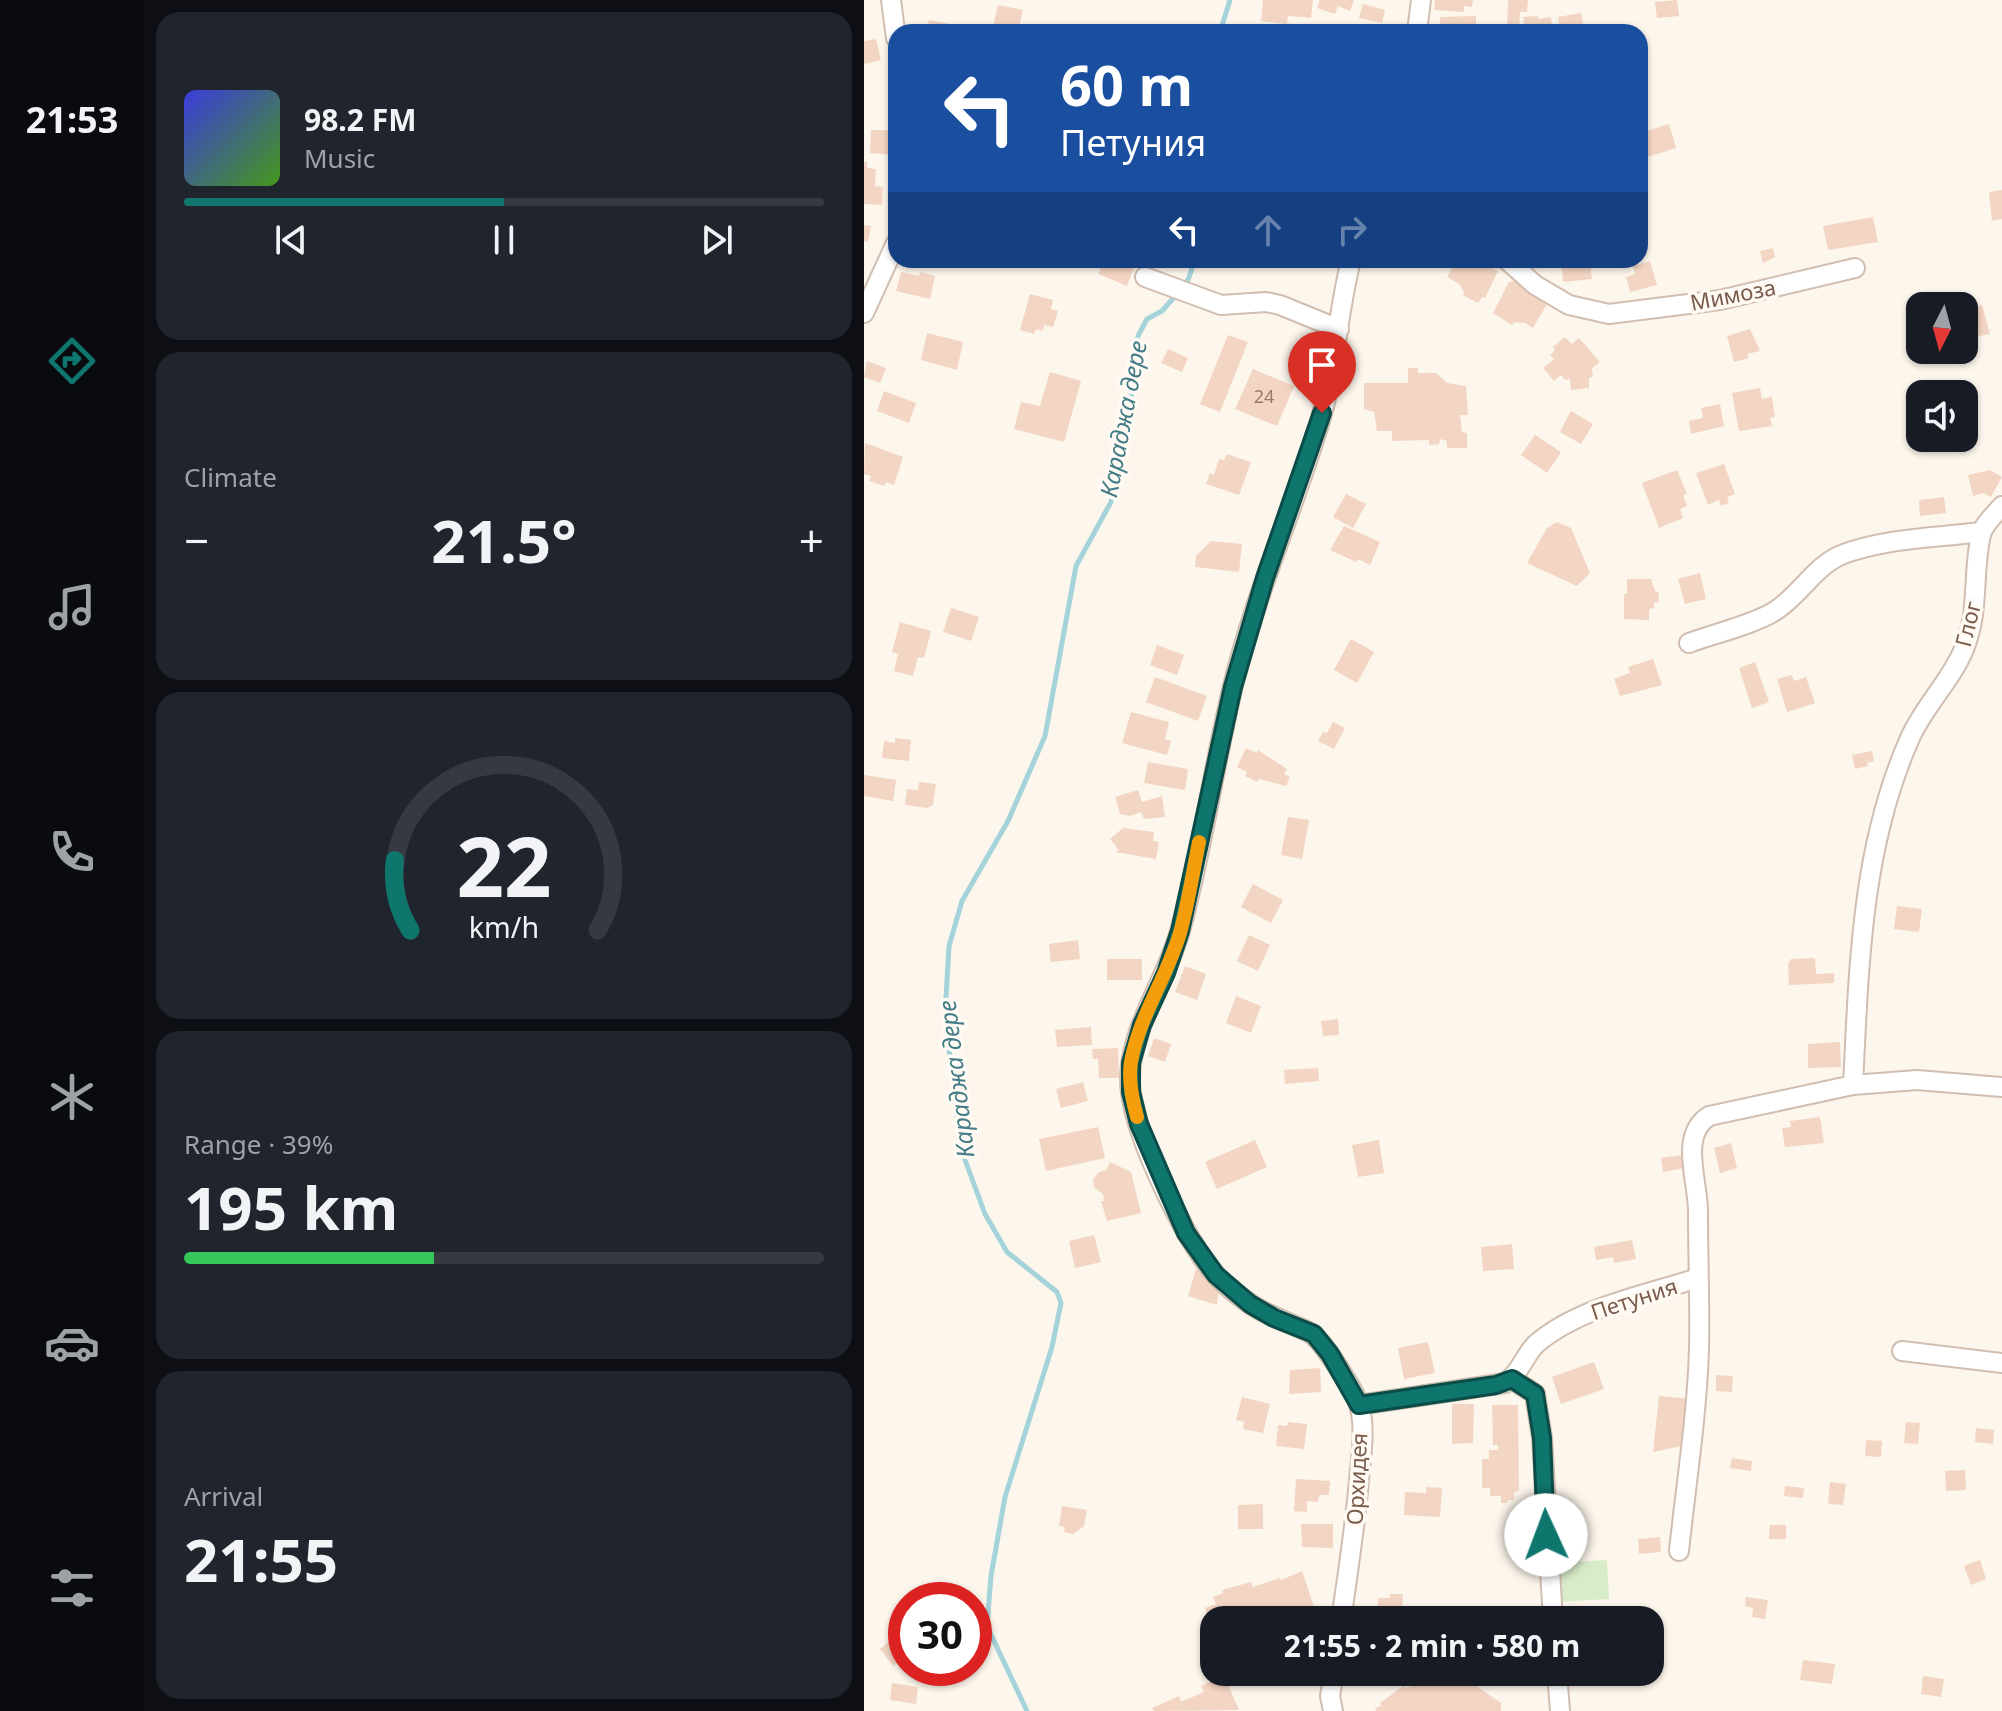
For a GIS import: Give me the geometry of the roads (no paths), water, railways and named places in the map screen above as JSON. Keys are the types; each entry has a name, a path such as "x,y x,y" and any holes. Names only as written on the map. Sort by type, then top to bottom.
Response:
{"street":[{"path":"891,0 894,24"},
{"path":"1418,24 1421,0"},
{"path":"864,313 888,260"},
{"name":"Орхидея","path":"1343,1606 1355,1527 1362,1443 1359,1405 1330,1354 1314,1334 1274,1318 1250,1304 1216,1275 1186,1233 1144,1137 1131,1092 1131,1063 1142,1025 1166,973 1180,931 1233,687 1265,578 1322,413 1350,268"},
{"name":"Мимоза","path":"1516,268 1535,285 1569,305 1609,314 1720,300 1855,268"},
{"path":"1145,277 1221,305 1266,302 1339,329"},
{"path":"1689,643 1773,613 1818,570 1839,556 1872,546 1981,532 2002,506"},
{"name":"Глог","path":"1853,1085 1861,924 1877,841 1911,735 1964,651 1975,613 1981,532"},
{"path":"1679,1551 1699,1350 1698,1204 1692,1151 1695,1129 1709,1116 1853,1085 1917,1080 2002,1087"},
{"name":"Петуния","path":"1512,1379 1536,1345 1586,1313 1698,1278"},
{"path":"1902,1351 2002,1363"},
{"path":"1359,1405 1496,1385 1512,1379 1535,1394 1542,1438 1552,1606"},
{"path":"1332,1686 1333,1711"},
{"path":"1558,1686 1560,1711"}],"waterway":[{"name":"Караджа дере","path":"1222,24 1230,0"},
{"name":"Караджа дере","path":"1182,287 1192,268"},
{"name":"Караджа дере","path":"1027,1711 987,1626 991,1576 1005,1497 1052,1347 1061,1303 1057,1292 1007,1252 985,1214 961,1149 945,1015 949,946 962,901 1008,821 1045,736 1076,566 1111,502 1129,417 1138,336 1147,319 1162,311 1176,295"}]}
